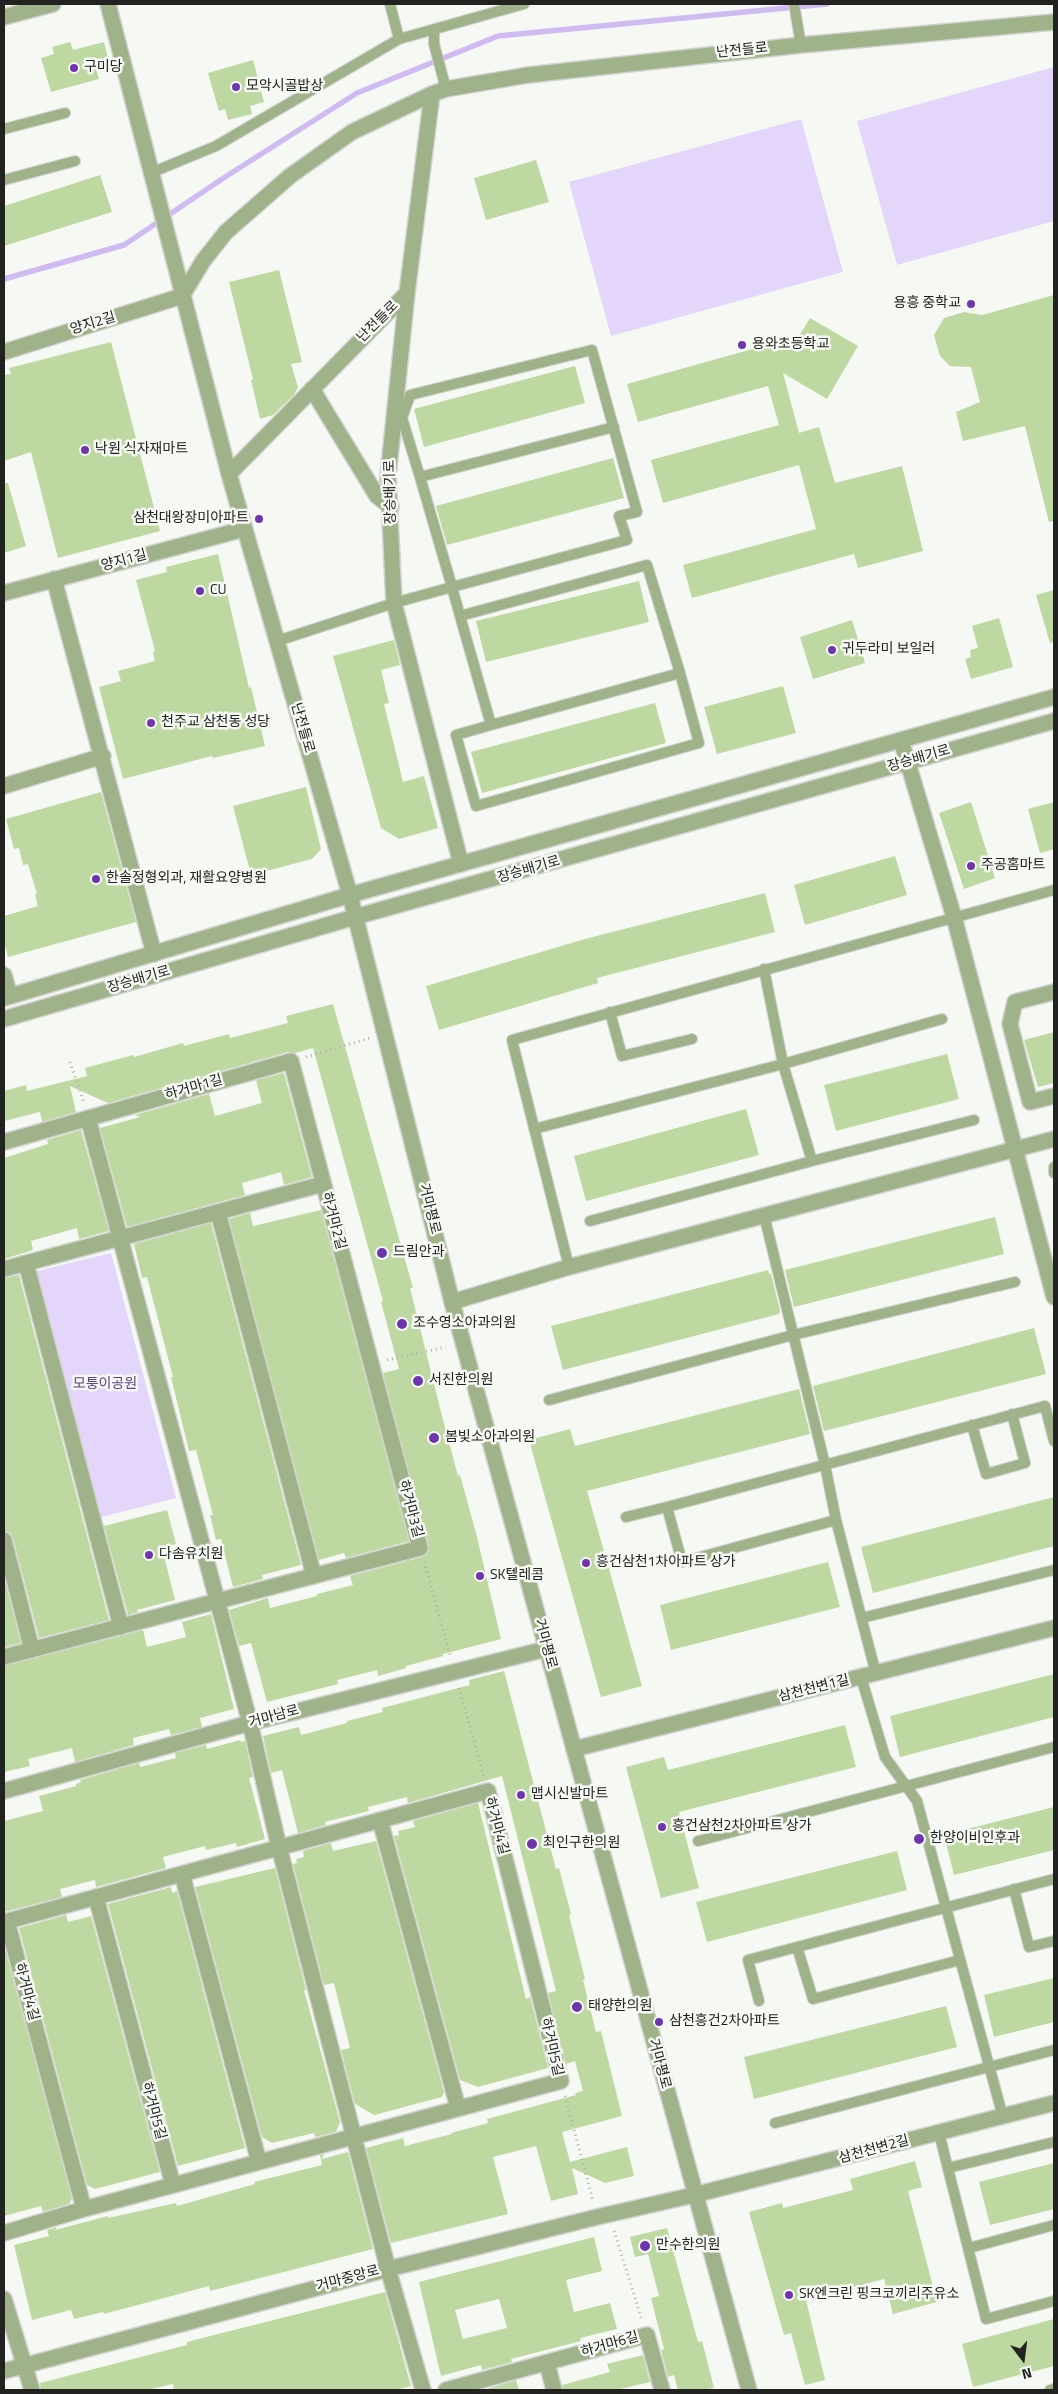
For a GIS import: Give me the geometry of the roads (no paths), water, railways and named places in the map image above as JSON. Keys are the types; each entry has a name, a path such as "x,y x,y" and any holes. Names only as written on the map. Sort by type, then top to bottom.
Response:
{"street":[{"path":"4,17 53,4"},
{"name":"난전들로","path":"108,4 229,474 350,895"},
{"name":"난전들로","path":"182,296 203,261 226,232 290,176 352,132 439,92 528,75 801,45 1054,22"},
{"name":"난전들로","path":"229,474 407,293 439,92"},
{"name":"장승배기로","path":"407,293 388,476 391,507 394,603 461,864"},
{"name":"양지2길","path":"4,352 182,296"},
{"path":"312,389 377,496 391,507"},
{"name":"양지1길","path":"4,593 244,529"},
{"name":"장승배기로","path":"54,579 103,756 154,954"},
{"name":"장승배기로","path":"4,975 7,997 350,895 1054,697"},
{"name":"장승배기로","path":"4,1019 355,917 907,763 1054,720"},
{"path":"901,740 954,917 1054,1297"},
{"path":"4,786 103,756"},
{"name":"거마평로","path":"350,895 452,1302 748,2390"},
{"path":"1054,992 1015,1002 1010,1024 1030,1102 1054,1096"},
{"name":"하거마1길","path":"4,1142 291,1061 323,1184"},
{"path":"88,1118 250,1723 279,1847 388,2268 423,2390"},
{"path":"452,1302 569,1267 1054,1138"},
{"name":"하거마2길","path":"4,1269 323,1184 371,1364"},
{"path":"218,1212 314,1576"},
{"path":"26,1263 121,1627"},
{"name":"하거마3길","path":"4,1657 420,1548 371,1364"},
{"path":"4,1540 32,1650"},
{"name":"삼천천변1길","path":"574,1749 1054,1628"},
{"name":"거마남로","path":"4,1791 250,1723 546,1649"},
{"name":"하거마4길","path":"84,2209 5,1922 488,1791 525,1939"},
{"path":"380,1820 458,2108"},
{"path":"182,1874 259,2162"},
{"name":"하거마5길","path":"96,1897 173,2185"},
{"name":"하거마5길","path":"4,2233 84,2209 355,2135 561,2081 525,1939"},
{"name":"삼천천변2길","path":"694,2195 1054,2103"},
{"name":"거마중앙로","path":"4,2371 388,2268 694,2195"},
{"path":"4,2299 32,2390"},
{"name":"하거마6길","path":"446,2390 647,2335 662,2390"},
{"path":"547,2363 554,2390"}],"lane":[{"path":"390,4 399,39"},
{"path":"154,179 216,146 399,39 524,4"},
{"path":"794,4 801,45"},
{"path":"434,29 434,44 441,74 439,92"},
{"path":"4,129 65,113"},
{"path":"4,180 75,161"},
{"path":"277,641 394,603 452,587 627,540 618,516 637,512 592,350 410,395 402,418 452,587 491,725"},
{"path":"420,477 614,426"},
{"path":"460,616 647,565 680,673 699,743 476,806 456,735 680,673"},
{"path":"569,1267 512,1040 1054,890"},
{"path":"764,969 783,1064 812,1161"},
{"path":"610,1012 622,1056 692,1039"},
{"path":"534,1129 783,1064 942,1019"},
{"path":"590,1221 812,1161 974,1120"},
{"path":"1054,1167 1054,1172"},
{"path":"764,1216 825,1464 836,1520 876,1674"},
{"path":"548,1400 793,1334 1015,1282"},
{"path":"626,1517 1045,1406 1054,1440"},
{"path":"972,1425 986,1474 1025,1463 1012,1414"},
{"path":"667,1507 682,1562 836,1520"},
{"path":"862,1618 1054,1570"},
{"path":"861,1677 885,1757 918,1800 1003,2117"},
{"path":"698,1842 1054,1747"},
{"path":"759,2000 748,1960 1054,1880"},
{"path":"1014,1889 1029,1947 1054,1941"},
{"path":"797,1947 813,1999 960,1960"},
{"path":"775,2124 1054,2050"},
{"path":"939,2133 986,2319 1054,2301"},
{"path":"948,2168 1054,2142"},
{"path":"969,2248 1054,2225"},
{"path":"1050,2390 1054,2389"}],"waterway":[{"path":"4,279 124,245 225,177 357,93 498,36 827,4"}],"place":[{"name":"구미당","path":"74,68"},
{"name":"모악시골밥상","path":"236,87"},
{"name":"용흥 중학교","path":"971,304"},
{"name":"용와초등학교","path":"742,345"},
{"name":"낙원 식자재마트","path":"85,450"},
{"name":"삼천대왕장미아파트","path":"259,519"},
{"name":"CU","path":"200,591"},
{"name":"귀두라미 보일러","path":"832,650"},
{"name":"천주교 삼천동 성당","path":"151,723"},
{"name":"주공홈마트","path":"971,866"},
{"name":"한솔정형외과, 재활요양병원","path":"96,879"},
{"name":"드림안과","path":"382,1253"},
{"name":"조수영소아과의원","path":"402,1324"},
{"name":"서진한의원","path":"418,1381"},
{"name":"봄빛소아과의원","path":"434,1438"},
{"name":"다솜유치원","path":"149,1555"},
{"name":"흥건삼천1차아파트 상가","path":"586,1563"},
{"name":"SK텔레콤","path":"480,1576"},
{"name":"맵시신발마트","path":"521,1795"},
{"name":"흥건삼천2차아파트 상가","path":"662,1827"},
{"name":"한양이비인후과","path":"919,1839"},
{"name":"최인구한의원","path":"532,1844"},
{"name":"태양한의원","path":"577,2007"},
{"name":"삼천흥건2차아파트","path":"659,2022"},
{"name":"만수한의원","path":"645,2246"},
{"name":"SK엔크린 핑크코끼리주유소","path":"789,2295"}],"park label":[{"name":"모퉁이공원","path":"105,1385"}]}
